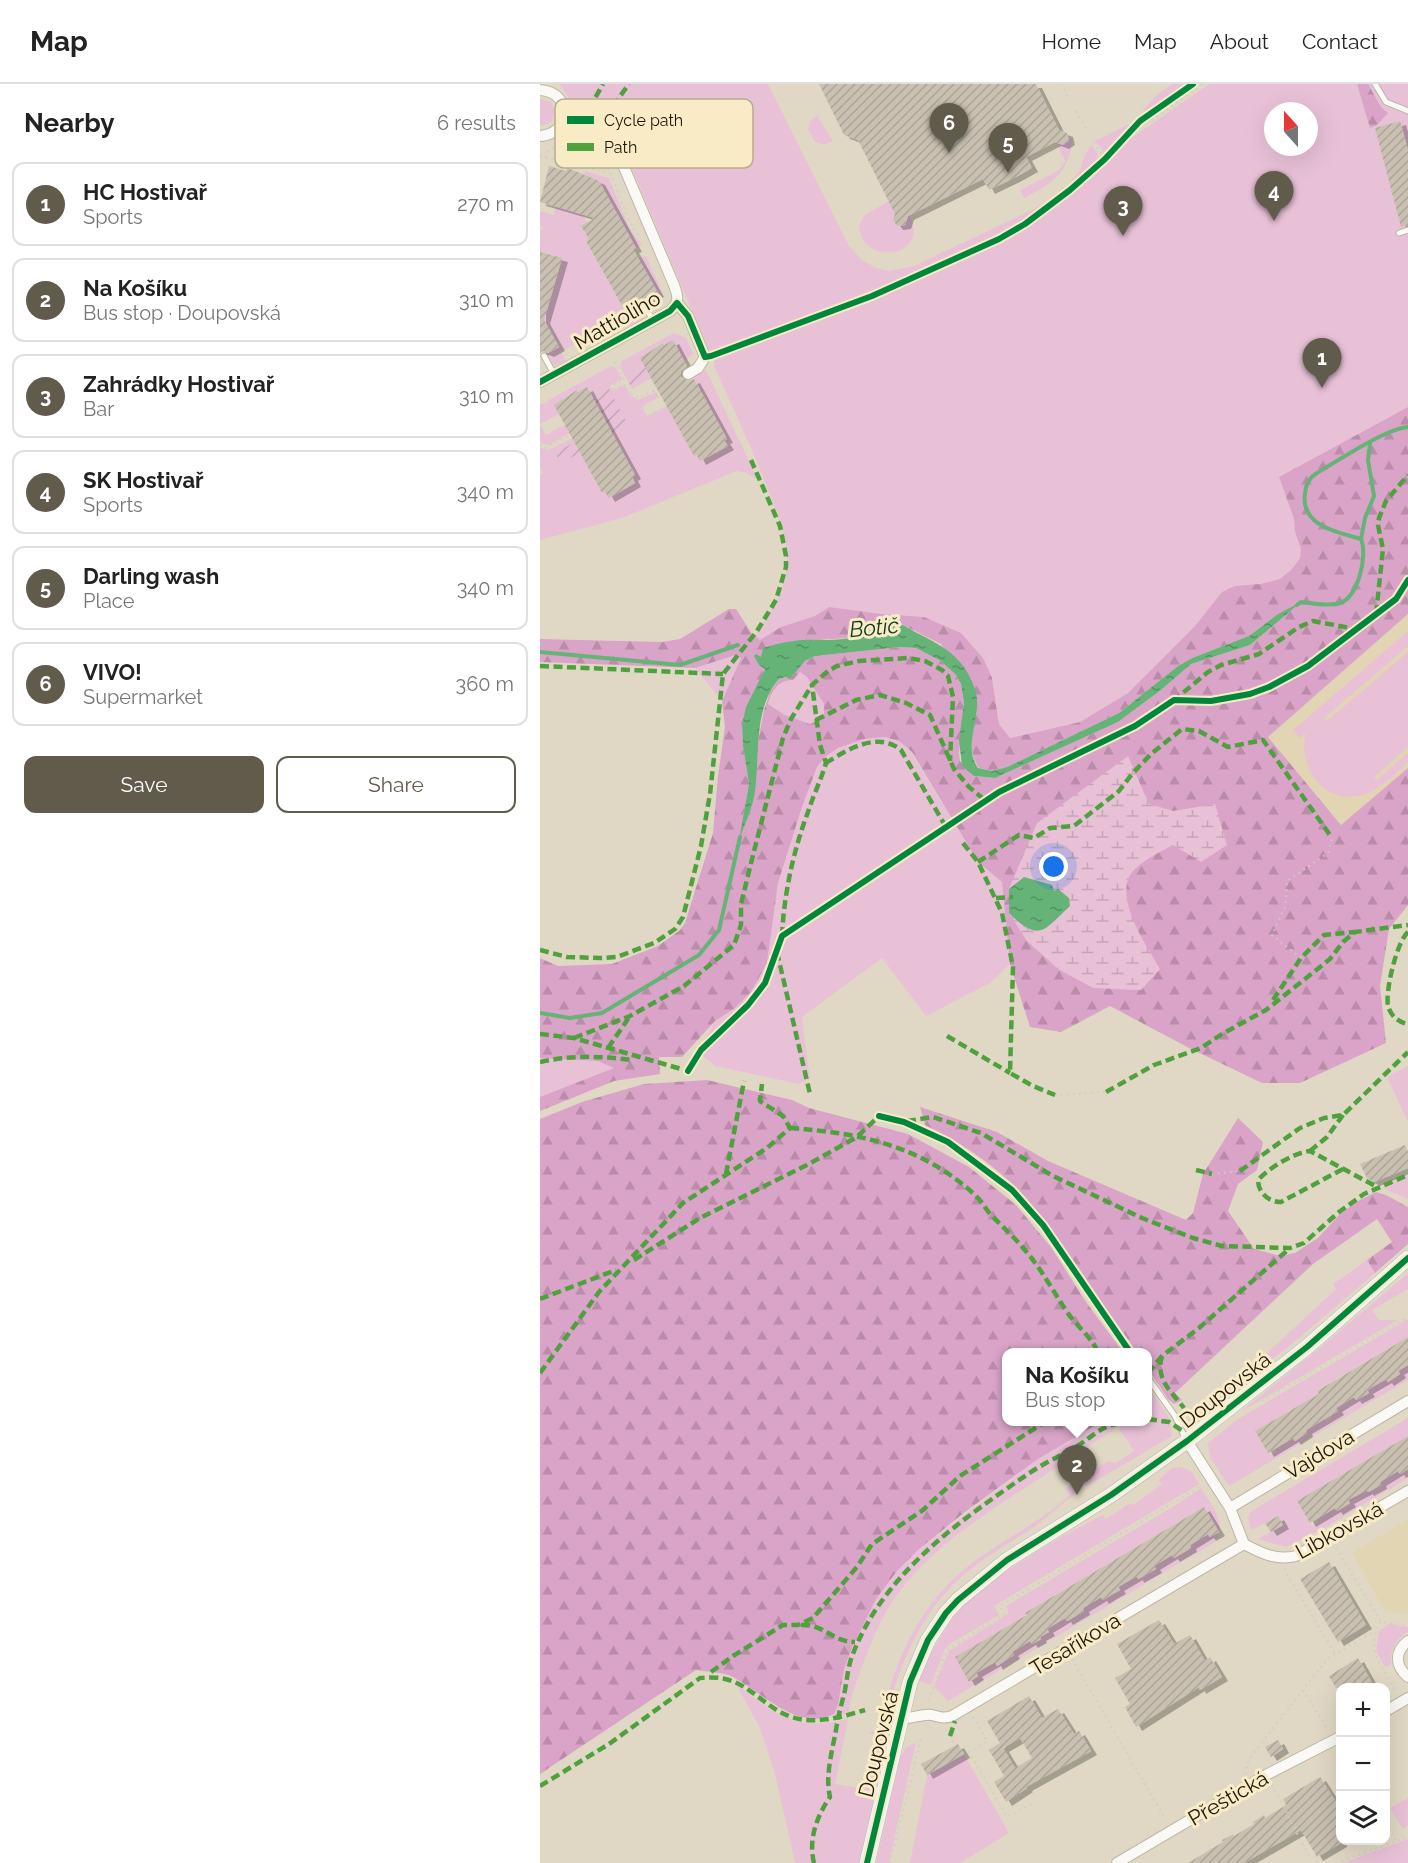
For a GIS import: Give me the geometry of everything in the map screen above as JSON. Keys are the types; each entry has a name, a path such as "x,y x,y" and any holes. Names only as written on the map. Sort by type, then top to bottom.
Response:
{"street":[{"path":"545,88 560,99"},
{"path":"540,136 555,132"},
{"name":"Mattioliho","path":"540,382 653,321 670,311 677,303 678,296 674,285 624,168"},
{"path":"677,303 688,316 705,357 698,368 688,374"},
{"name":"Doupovská","path":"867,1863 900,1718 913,1675 928,1640 946,1613 968,1589 1007,1560 1111,1495 1187,1441 1307,1347 1408,1258"},
{"name":"Vajdova","path":"1230,1508 1408,1401"},
{"path":"1187,1441 1230,1508 1244,1544"},
{"name":"Libkovská","path":"1244,1544 1277,1558 1296,1556 1408,1491"},
{"name":"Tesaříkova","path":"900,1718 909,1719 930,1715 944,1718 967,1708 1244,1544"},
{"path":"1408,1641 1399,1650 1397,1657 1401,1670 1408,1677"},
{"path":"1390,1709 1405,1700"},
{"name":"Přeštická","path":"1117,1863 1266,1775 1336,1739"}],"lane":[{"path":"1376,84 1386,102 1408,111"},
{"path":"1399,232 1408,230"},
{"path":"643,302 653,321"},
{"path":"544,356 554,374"},
{"path":"879,1116 904,1122 948,1142 1012,1190 1043,1225 1127,1348"},
{"path":"1152,1384 1175,1416 1187,1441"}],"path":[{"path":"578,84 585,99"},
{"path":"1061,84 1070,100"},
{"path":"1135,128 1140,121 1153,120 1203,84"},
{"path":"1356,84 1408,275"},
{"path":"1389,84 1394,96 1408,91"},
{"path":"1076,111 1086,129"},
{"path":"1093,143 1101,153 1101,162"},
{"path":"546,158 548,151 555,148"},
{"path":"1094,169 1112,151"},
{"path":"540,162 541,156 555,160"},
{"path":"588,168 609,173"},
{"path":"607,168 630,223 639,236"},
{"path":"615,362 632,394 639,398 657,389"},
{"path":"624,380 612,386 614,389 623,385 628,386"},
{"path":"540,445 546,448 571,435"},
{"path":"1301,958 1272,935 1285,907 1287,881 1328,853 1332,838"},
{"path":"1055,1095 1106,1092"},
{"path":"1212,1174 1240,1171"},
{"path":"1260,1403 1408,1317"},
{"path":"1232,1421 1261,1470"},
{"path":"928,1700 947,1650 1005,1614 1000,1606 1211,1479"},
{"path":"1337,1544 1335,1548 1381,1622"},
{"path":"1283,1568 1335,1654"},
{"path":"1381,1622 1408,1625"},
{"path":"1243,1789 1249,1759 1328,1658 1375,1630 1381,1622"},
{"path":"1375,1630 1373,1650 1405,1700"},
{"path":"1069,1654 1172,1831"},
{"path":"925,1687 932,1689"},
{"path":"1303,1690 1322,1719"},
{"path":"967,1708 987,1742 969,1752 1007,1818"},
{"path":"945,1727 955,1745"},
{"path":"891,1863 921,1739"},
{"path":"1266,1775 1289,1814 1296,1833 1309,1855 1314,1856 1318,1863"},
{"path":"1002,1821 1035,1802"},
{"path":"1390,1830 1396,1841"},
{"path":"1336,1863 1408,1837"}],"shaded area":[{"path":"1408,614 1408,768 1342,825 1268,737"},
{"path":"1408,1519 1408,1614 1386,1612 1352,1553"}],"green space":[{"path":"560,84 768,84 849,246 862,260 876,268 890,271 914,266 1051,199 1079,172 1091,145 1097,153 1098,162 1071,186 1019,224 995,237 872,293 710,353 632,168 753,168 753,99 570,99"},
{"path":"1173,84 1186,84 1151,109 1142,111 1159,93"},
{"path":"1209,84 1408,84 1408,407 1279,477 1294,519 1295,532 1301,549 1300,558 1280,579 1222,592 1195,626 1128,693 1080,722 1010,738 999,724 992,678 924,617 829,607 815,616 781,627 760,640 755,637 776,603 783,585 787,567 786,546 775,506 713,359 870,300 1000,242 1043,215 1078,188 1130,139"},
{"path":"1357,84 1368,84 1381,107 1388,113 1377,125 1370,128"},
{"path":"540,99 551,102 555,110 552,121 548,124 540,125"},
{"path":"817,115 833,141 824,145 815,142 808,129 810,121"},
{"path":"1129,124 1132,127 1104,157 1102,149 1095,141"},
{"path":"1072,139 1071,150 1058,176 1043,188 1024,198 1020,190 1058,171 1065,161 1056,142 1065,144"},
{"path":"585,171 609,178 629,228 642,245 636,248 599,181 584,176"},
{"path":"889,201 896,215 893,218 894,224 903,226 906,223 906,217 910,215 914,230 911,241 903,249 881,252 871,247 863,238 859,225 865,215"},
{"path":"557,204 566,210 583,215 587,223 581,226 589,239 586,241 625,311 636,305 642,319 627,328 621,319 598,331 603,340 600,340 595,332 585,337 589,348 583,340 561,352 565,361 555,366 547,354 559,347 540,314 547,310 562,259 540,252 540,234 543,227 540,226 540,211 554,215"},
{"path":"646,256 663,294 658,306 660,309 656,312 653,311 655,310 651,297 657,293 638,258"},
{"path":"674,333 686,338 693,354 684,361 663,343 648,352 645,367 626,378 620,366 622,361"},
{"path":"611,366 615,367 622,379 610,386 613,391 622,386 626,387 631,396 638,400 656,392 659,397 644,405 643,409 647,416 667,406 694,456 697,455 701,461 727,446 724,440 726,438 693,377 706,370 758,480 747,473 737,471 622,518 540,540 540,475 543,473 540,468 540,448 549,450 572,438 575,442 561,463 580,453 602,492 605,491 609,497 635,483 632,477 635,475 613,435 629,426 591,396 577,390 562,399 559,414 540,424 540,404 548,403 547,401"},
{"path":"645,367 651,378 632,389 626,378"},
{"path":"608,387 629,427 613,435 591,396"},
{"path":"1408,407 1408,614 1268,737 1341,825 1408,768 1408,905 1389,929 1380,986 1386,1043 1300,1083 1262,1083 1110,1006 1061,1032 1030,1027 1010,964 1002,882 978,862 912,752 899,741 885,737 864,739 838,748 825,757 817,767 778,883 767,963 751,992 735,1008 715,1021 682,1057 659,1057 660,1074 614,1081 540,1111 540,1097 614,1068 598,1061 540,1058 540,958 558,966 612,964 658,946 680,930 685,923 713,833 725,727 722,701 741,658 736,655 695,668 540,662 540,639 662,642 680,639 729,609 736,609 752,634 760,640 781,627 815,616 829,607 924,617 961,633 983,658 992,678 999,724 1010,738 1080,722 1128,693 1195,626 1222,592 1235,586 1260,584 1280,579 1292,569 1300,558 1301,549 1295,532 1294,519 1279,477","holes":["1298,604 1250,645 1191,664 1118,722 995,778 974,776 960,761 964,703 961,684 956,675 941,661 916,648 901,647 815,656 805,661 790,679 787,677 779,679 770,692 764,710 740,834 749,784 742,725 765,668 763,648 795,641 850,638 876,626 899,623 941,644 977,712 972,741 975,761 979,768 992,771 1007,767 1119,713 1178,666 1192,658 1249,636 1278,614","800,672 807,677 824,704 824,718 810,724 785,715 768,704 776,687 783,682 793,680"]},
{"path":"568,423 570,433 549,445 542,444 540,425 546,435"},
{"path":"575,442 580,453 561,463 555,453"},
{"path":"1408,631 1408,646 1324,718 1327,721 1408,652 1408,747 1374,777 1377,780 1408,753 1408,762 1385,782 1365,794 1345,797 1333,794 1323,788 1309,769 1304,745 1306,733 1300,738 1293,730"},
{"path":"736,655 741,658 722,701 695,668"},
{"path":"800,672 807,677 824,704 824,718 810,724 785,715 768,704 776,687"},
{"path":"886,737 899,741 911,752 978,862 1002,882 1010,964 990,983 926,1016 882,958 802,1017 810,1079 799,1084 715,1066 703,1056 702,1045 715,1021 735,1008 767,963 778,883 817,767 825,757 838,748 864,739"},
{"path":"1128,756 1149,804 1173,811 1215,804 1227,845 1201,862 1173,845 1136,868 1128,879 1127,902 1136,926 1160,969 1141,990 1093,988 1058,969 1027,941 1009,913 1025,928 1054,892 1009,889 1037,823"},
{"path":"540,1058 598,1061 615,1068 540,1097"},
{"path":"1408,1066 1408,1122 1387,1077"},
{"path":"707,1080 792,1100 809,1108 908,1134 969,1167 1016,1205 1051,1247 1086,1302 1120,1348 1002,1348 1002,1426 1094,1426 1038,1459 965,1512 918,1550 897,1571 876,1599 852,1648 844,1669 838,1705 834,1714 820,1718 807,1718 794,1714 733,1677 696,1670 540,1774 540,1119 582,1102 644,1084"},
{"path":"920,1107 997,1132 1048,1161 1186,1220 1193,1213 1203,1174 1238,1118 1263,1142 1257,1170 1238,1184 1228,1211 1254,1249 1280,1256 1295,1253 1318,1238 1340,1214 1376,1192 1408,1207 1408,1244 1375,1273 1367,1260 1392,1242 1377,1219 1313,1264 1175,1393 1182,1400 1174,1404 1152,1375 1152,1348 1134,1348 1027,1199 1004,1176 979,1157 925,1125"},
{"path":"1408,1176 1408,1199 1382,1188"},
{"path":"1367,1260 1375,1273 1298,1339 1193,1422 1189,1417 1192,1413 1197,1418 1336,1289 1333,1284"},
{"path":"1408,1273 1408,1289 1372,1310 1379,1320 1398,1320 1242,1411 1326,1343"},
{"path":"1408,1319 1408,1337 1317,1390 1319,1394 1255,1432 1270,1455 1276,1452 1274,1449 1293,1438 1295,1441 1307,1433 1306,1430 1324,1419 1326,1422 1332,1418 1331,1415 1336,1408 1354,1397 1356,1400 1369,1393 1367,1390 1386,1379 1388,1382 1400,1374 1398,1371 1408,1365 1408,1380 1229,1486 1210,1457 1208,1443 1238,1419"},
{"path":"1152,1392 1170,1419 1172,1436 1087,1486 1085,1484 1076,1490 1077,1493 1040,1523 991,1554 952,1586 928,1615 910,1647 890,1701 884,1699 878,1691 888,1693 913,1631 951,1581 986,1553 1040,1518 1070,1495 1065,1488 1108,1461 1116,1463 1134,1451 1118,1427 988,1512 941,1548 912,1576 888,1608 864,1661 849,1714 828,1717 834,1714 838,1705 844,1669 864,1622 876,1599 897,1571 918,1550 1038,1459 1094,1426 1152,1426"},
{"path":"1408,1418 1408,1436 1297,1502 1312,1526 1318,1522 1317,1519 1335,1508 1337,1511 1350,1503 1348,1500 1381,1485 1380,1482 1398,1471 1400,1474 1408,1469 1408,1478 1321,1530 1286,1547 1258,1539 1283,1525 1278,1516 1252,1530 1248,1519 1250,1512"},
{"path":"1181,1467 1192,1472 1199,1484 994,1606 999,1615 945,1649 931,1685 919,1681 942,1635 970,1599 1010,1569 1056,1540 1103,1515 1106,1519 1130,1503 1135,1504 1162,1484 1158,1480 1172,1468"},
{"path":"1201,1488 1214,1508 1219,1521 1219,1534 1215,1542 948,1701 934,1686 949,1651 1009,1613 1006,1606","holes":["1204,1507 1218,1532 1210,1537 1208,1534 1190,1545 1191,1548 1172,1555 1139,1579 1137,1576 1118,1587 1120,1590 1103,1600 1101,1597 1068,1621 1065,1618 1047,1629 1049,1632 1040,1637 1041,1640 1032,1644 1030,1641 1012,1652 1014,1656 997,1665 995,1662 976,1673 978,1676 969,1681 955,1657 1027,1615 1026,1612"]},
{"path":"1389,1624 1408,1627 1408,1632 1397,1642 1391,1654 1391,1665 1385,1667 1376,1651 1379,1631"},
{"path":"736,1684 787,1718 813,1723 848,1719 835,1784 866,1789 878,1735 868,1733 880,1728 888,1731 859,1863 795,1863 775,1774 760,1728"},
{"path":"916,1742 889,1863 876,1863 900,1758 906,1748"},
{"path":"964,1754 1009,1833 960,1863 910,1863 927,1775"},
{"path":"1408,1798 1408,1826 1403,1829 1390,1808"},
{"path":"1408,1839 1408,1863 1343,1863"}],"water":[{"path":"1301,602 1250,645 1191,664 1118,722 995,778 974,776 962,766 959,740 964,703 961,684 956,675 941,661 916,648 901,647 815,656 805,661 790,679 786,677 779,679 765,704 759,732 754,797 739,840 749,784 742,725 746,707 765,669 759,665 754,656 756,654 761,657 763,648 801,640 849,638 890,624 907,627 946,649 967,672 976,693 977,703 972,741 974,759 978,768 992,771 1007,767 1119,713 1178,666 1192,658 1249,636 1278,614"},
{"path":"1024,877 1052,885 1054,891 1058,889 1069,898 1070,906 1041,930 1035,931 1028,928 1009,913 1009,889"}],"building":[{"path":"819,84 1036,84 1059,130 1067,133 1069,141 1063,145 1055,142 1026,157 1032,168 1014,178 989,190 983,179 908,216 905,225 897,226 893,220 895,214 858,140 844,135"},
{"path":"1400,121 1408,150 1408,225 1401,227 1375,128"},
{"path":"549,166 566,171 568,168 599,181 658,293 647,299 640,298 638,304 625,311 586,241 589,239 581,226 595,218 540,202"},
{"path":"540,252 562,258 544,320 559,347 548,353 543,351 540,353"},
{"path":"673,340 687,366 681,371 681,377 688,381 694,379 727,439 724,440 728,446 700,461 697,455 694,456 640,358 663,343 664,345"},
{"path":"587,387 635,475 632,477 635,483 609,498 605,491 602,493 554,405 577,390 578,392"},
{"path":"1405,1145 1408,1153 1408,1168 1374,1182 1367,1178 1360,1164"},
{"path":"1408,1337 1408,1365 1398,1371 1400,1374 1388,1382 1386,1379 1367,1390 1369,1393 1356,1400 1354,1397 1336,1408 1338,1411 1306,1430 1307,1433 1295,1441 1293,1438 1268,1453 1255,1431 1319,1394 1317,1391"},
{"path":"1408,1436 1408,1469 1400,1474 1398,1471 1380,1482 1381,1485 1348,1500 1350,1503 1337,1511 1335,1508 1310,1523 1297,1501"},
{"path":"1204,1507 1219,1532 1210,1537 1208,1534 1190,1545 1191,1548 1174,1558 1172,1555 1154,1566 1156,1569 1138,1579 1137,1576 1118,1587 1120,1590 1103,1600 1101,1597 1067,1621 1065,1618 1047,1629 1049,1632 1040,1637 1041,1639 1032,1644 1030,1641 1012,1652 1014,1655 997,1666 995,1662 976,1673 978,1676 969,1682 955,1657"},
{"path":"1278,1516 1283,1525 1271,1532 1265,1523"},
{"path":"1329,1562 1366,1625 1338,1642 1300,1579"},
{"path":"1159,1620 1174,1644 1190,1635 1205,1661 1210,1657 1222,1677 1200,1690 1199,1687 1136,1727 1125,1707 1130,1704 1115,1678 1131,1669 1117,1644"},
{"path":"1358,1658 1372,1683 1336,1683 1336,1688 1329,1676"},
{"path":"1029,1696 1042,1718 1058,1709 1074,1734 1079,1731 1091,1751 1026,1787 1006,1802 994,1782 1004,1776 989,1750 1000,1743 987,1721","holes":["1020,1738 1032,1758 1015,1768 1003,1748"]},
{"path":"1278,1740 1283,1749 1271,1757 1265,1747"},
{"path":"958,1744 964,1754 927,1775 921,1764"},
{"path":"1320,1777 1336,1802 1338,1845 1317,1857 1301,1830 1244,1863 1188,1863 1223,1842 1222,1840 1254,1824 1253,1822 1264,1815 1265,1818 1286,1805 1283,1799"}],"waterway":[{"name":"Botič","path":"1297,605 1301,602 1336,604 1346,599 1352,593 1360,575 1363,555 1361,539 1322,526 1308,513 1305,493 1309,481 1362,446 1387,433 1408,427"},
{"name":"Botič","path":"1361,539 1365,518 1374,496 1368,460 1370,444"},
{"path":"540,652 680,665 738,645"},
{"name":"Botič","path":"540,1013 570,1018 602,1013 699,955 719,930 740,837"}],"marked path":[{"path":"595,99 603,84"},
{"path":"618,99 629,84"},
{"path":"540,950 567,957 617,957 654,943 675,929 683,917 701,846 710,794 723,674 757,631 776,600 786,567 780,526 751,460"},
{"path":"1376,614 1383,549 1378,525 1379,518 1386,501 1408,475"},
{"path":"1173,701 1208,672 1221,665 1259,654 1299,627 1313,621 1356,629"},
{"path":"574,1038 630,1016 684,986 734,945 741,925 741,904 783,738 791,719 812,685 828,671 837,666 859,661 908,658 925,661 942,670 948,676 953,697 950,761"},
{"path":"540,666 723,674"},
{"path":"782,936 787,889 794,858 826,763 820,745 812,685"},
{"path":"816,720 856,700 880,695 906,703 930,715 954,769 969,787 986,801"},
{"path":"978,862 1019,835 1034,838 1050,828 1074,826 1119,791 1151,754 1182,729 1199,731 1228,747 1263,740 1332,838"},
{"path":"826,763 863,744 883,742 892,745 901,750 946,827"},
{"path":"963,843 978,862 1002,913 1013,967 1010,1073 1055,1095"},
{"path":"996,898 1013,897"},
{"path":"1106,1092 1154,1065 1201,1048 1266,1010 1330,959 1343,942 1355,932 1408,925"},
{"path":"1273,1000 1301,958 1324,935 1355,932"},
{"path":"1408,932 1396,955 1388,999 1389,1010 1393,1016 1408,1024"},
{"path":"777,952 810,1094"},
{"path":"608,1048 630,1016"},
{"path":"540,1034 574,1038 688,1071 690,1068"},
{"path":"947,1036 1010,1073"},
{"path":"1240,1171 1300,1128 1324,1118 1343,1115 1408,1052"},
{"path":"540,1062 586,1057 632,1060"},
{"path":"726,1174 744,1081"},
{"path":"540,1373 599,1292 683,1203 767,1148 790,1128 783,1116 760,1101 762,1084"},
{"path":"1310,1151 1327,1137 1343,1115"},
{"path":"634,1260 700,1218 807,1165 857,1137 879,1116"},
{"path":"907,1121 933,1117 981,1133 1053,1176 1142,1218 1193,1238 1222,1246 1290,1248 1304,1243 1339,1212 1364,1194 1408,1175"},
{"path":"790,1128 866,1138 912,1154 955,1178 977,1197 1030,1256 1069,1315 1096,1348"},
{"path":"1343,1169 1281,1202 1268,1198 1258,1184 1258,1180 1275,1166 1289,1158 1310,1151 1379,1188"},
{"path":"1196,1170 1212,1174"},
{"path":"1152,1368 1162,1356 1199,1328 1290,1248"},
{"path":"540,1299 616,1270"},
{"path":"1162,1356 1160,1364 1162,1378 1184,1408"},
{"path":"1152,1420 1169,1422 1183,1431"},
{"path":"711,1672 783,1625 798,1625 813,1618 857,1567 872,1544 923,1510 960,1476 1039,1426"},
{"path":"814,1863 813,1837 821,1812 830,1797 828,1781 830,1764 851,1659 864,1629 881,1601 925,1553 975,1511 1034,1470 1110,1426"},
{"path":"801,1625 816,1627 840,1639 855,1642"},
{"path":"540,1786 609,1744 700,1678 732,1681 776,1710 801,1719 828,1719 865,1710"},
{"path":"950,1736 955,1721"}],"cycle path":[{"path":"540,382 670,311 677,303 688,316 705,357 711,356 872,296 999,239 1025,224 1070,190 1105,159 1140,121 1193,84"},
{"path":"688,1071 701,1050 748,1005 765,983 782,936 999,792 1135,726 1174,700 1211,701 1250,694 1269,687 1308,666 1396,599 1408,580"},
{"path":"879,1116 904,1122 948,1142 1012,1190 1043,1225 1127,1348"},
{"path":"867,1863 910,1682 928,1640 946,1613 958,1600 1007,1560 1111,1495 1187,1441 1307,1347 1408,1258"}],"place":[{"name":"VIVO!","path":"949,153"},
{"name":"Darling wash","path":"1008,173"},
{"name":"SK Hostivař","path":"1274,221"},
{"name":"Zahrádky Hostivař","path":"1123,236"},
{"name":"HC Hostivař","path":"1322,388"},
{"name":"Na Košíku","path":"1077,1495"}]}
